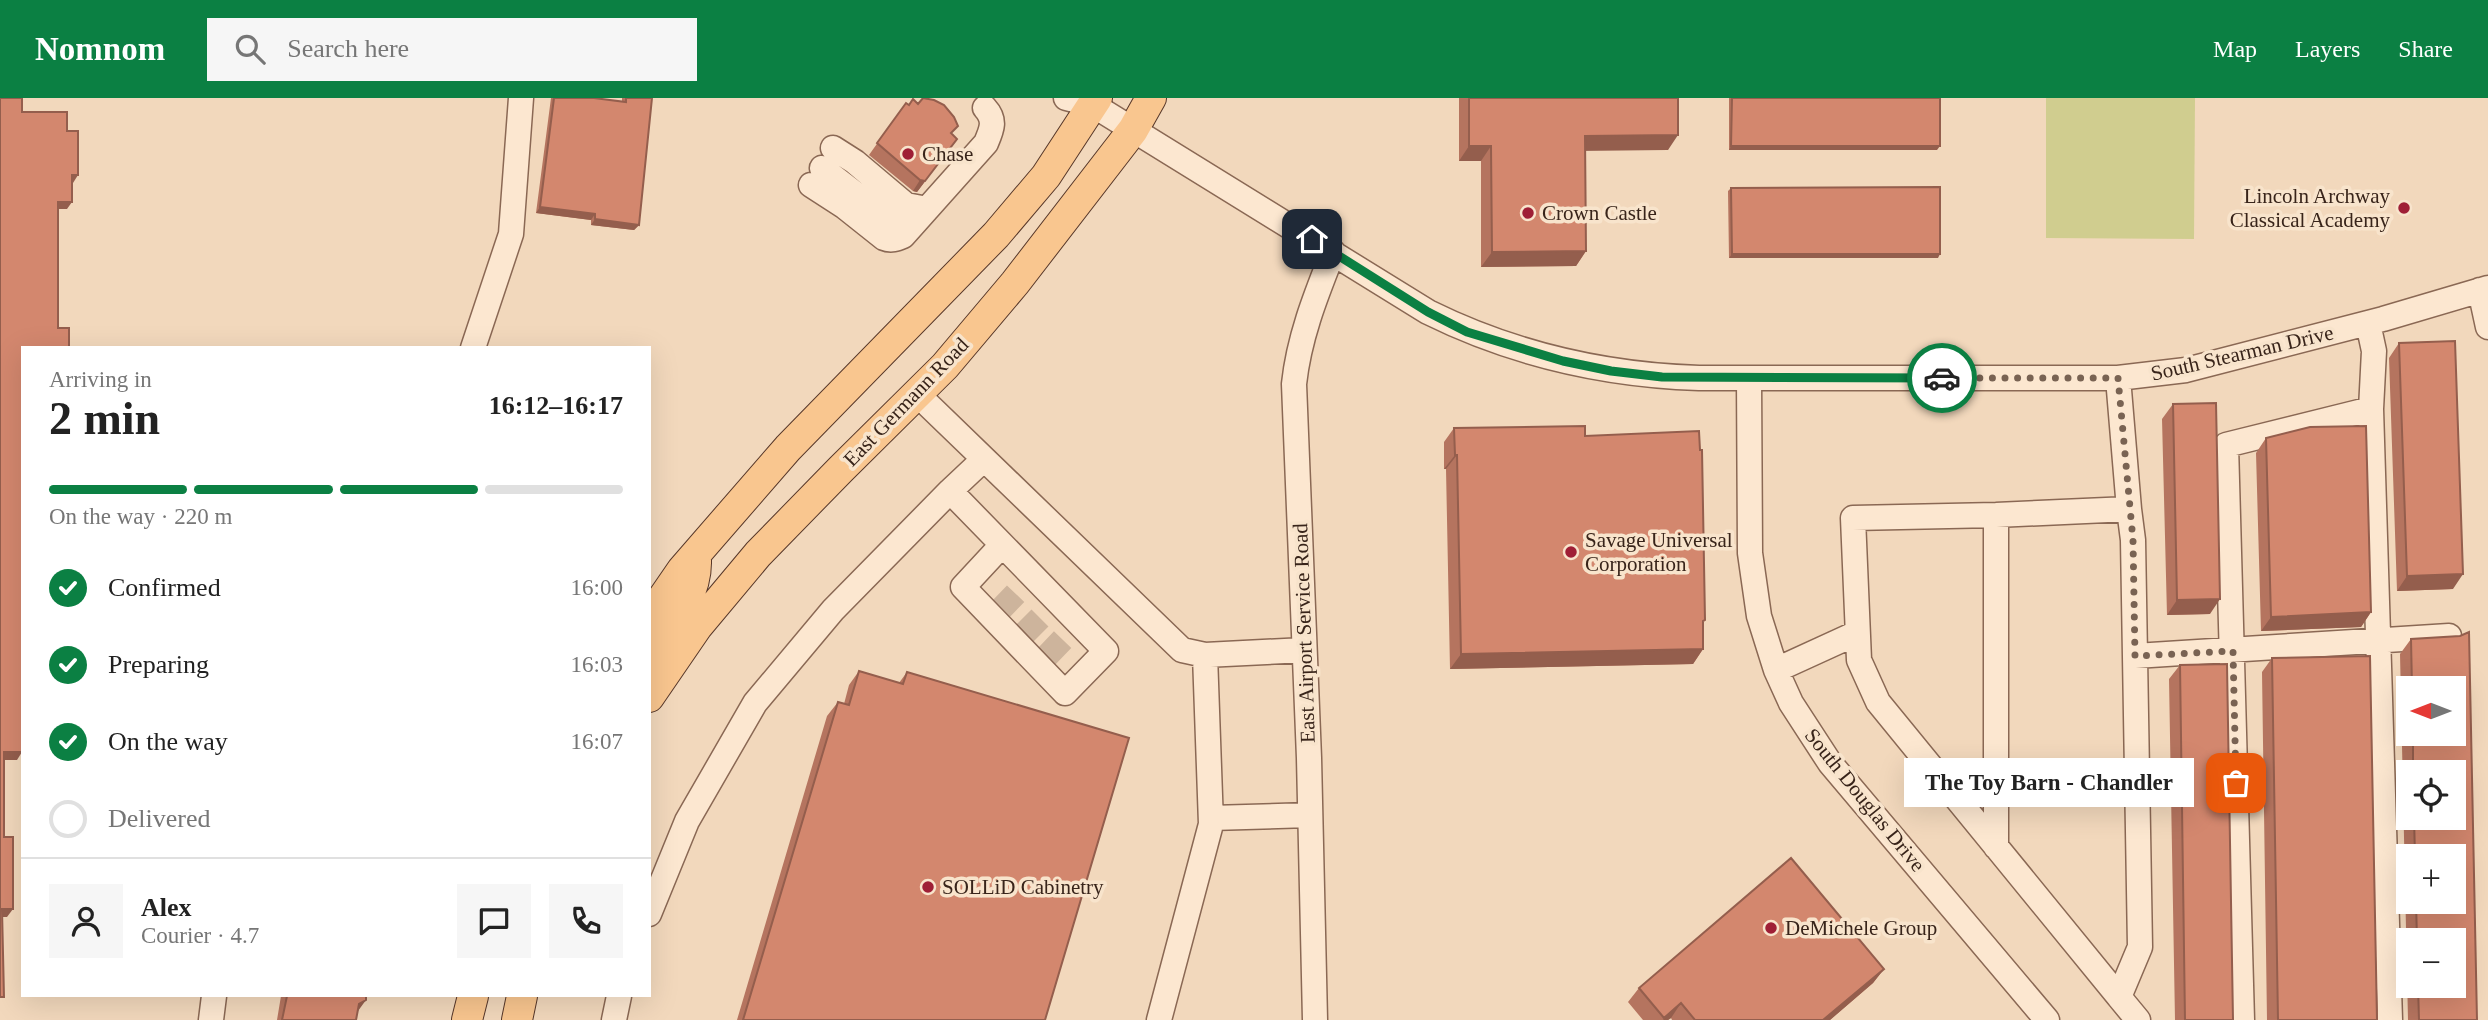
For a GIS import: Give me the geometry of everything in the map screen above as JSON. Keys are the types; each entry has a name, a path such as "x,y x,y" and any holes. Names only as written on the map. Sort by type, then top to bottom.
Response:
{"main road":[{"name":"East Germann Road","path":"651,694 697,626 758,554 945,366 1015,283 1133,130 1152,98"},
{"path":"651,615 695,554 788,448 996,235 1046,176 1086,100"},
{"path":"651,657 693,588 696,574 695,554"},
{"path":"467,1020 473,997"},
{"path":"517,1020 522,997"}],"street":[{"path":"474,346 511,234 521,98"},
{"name":"South Stearman Drive","path":"1086,100 1428,312 1467,332 1511,347 1611,371 1662,377 2118,378 2186,370 2368,323 2484,289"},
{"path":"915,222 906,205 855,162 822,168 845,207 889,240 915,222 986,142 993,128 992,115 985,108"},
{"name":"East Airport Service Road","path":"1315,1020 1294,384 1297,353 1333,252"},
{"path":"2484,289 2488,327"},
{"path":"2368,323 2374,351 2371,409 2390,1020"},
{"name":"South Douglas Drive","path":"1749,378 1750,553 1759,616 1776,670 1791,703 1829,763 2047,1020"},
{"path":"2118,378 2133,540 2140,947 2119,998"},
{"path":"917,394 1182,650 1205,655 1304,650"},
{"path":"2242,1020 2227,445 2371,409"},
{"path":"651,909 687,821 755,703 834,610 984,458"},
{"path":"950,491 1003,545 1027,581 1074,629 1106,651 1065,693 1042,661 996,615 963,587 1003,545"},
{"path":"2129,509 1853,518 1859,660 1878,702 2138,1020"},
{"path":"1996,515 1996,847"},
{"path":"1776,670 1857,632"},
{"path":"2135,656 2449,636"},
{"path":"1159,1020 1211,824 1205,655"},
{"path":"1211,818 1310,816"},
{"path":"211,1020 214,997"},
{"path":"614,1020 619,997"}],"shaded area":[{"path":"2046,98 2195,98 2194,239 2046,238"}],"building":[{"path":"0,98 22,98 22,112 67,112 67,131 78,131 78,175 72,175 72,202 58,202 58,328 69,328 69,346 21,346 21,752 4,752 4,837 13,837 13,909 2,909 4,997 0,997"},
{"path":"554,98 594,98 626,102 626,98 652,98 639,225 595,219 595,214 540,207"},
{"name":"Chase","path":"923,98 944,105 958,126 951,133 957,139 925,181 920,180 877,143 906,103 909,105 913,99 918,104"},
{"name":"Crown Castle","path":"1469,98 1678,98 1678,135 1585,136 1586,251 1492,252 1491,146 1469,146"},
{"path":"1732,98 1940,98 1940,146 1731,146"},
{"path":"1940,187 1940,254 1732,254 1731,188"},
{"path":"2455,341 2463,574 2407,576 2399,343"},
{"path":"2216,403 2220,599 2177,600 2173,404"},
{"name":"Savage Universal Corporation","path":"1585,426 1585,436 1699,431 1702,450 1705,620 1703,649 1461,654 1457,455 1454,428"},
{"path":"2366,426 2371,612 2271,617 2266,438 2310,427"},
{"path":"2469,632 2477,1020 2419,1020 2418,998 2466,998 2466,928 2417,928 2416,914 2466,914 2466,844 2415,844 2414,830 2466,830 2466,760 2413,760 2413,746 2466,746 2466,676 2412,676 2411,639 2460,636"},
{"path":"2370,656 2377,1020 2278,1020 2272,658"},
{"path":"2227,664 2233,1020 2185,1020 2180,665"},
{"name":"SOLLiD Cabinetry","path":"859,671 903,684 907,672 1129,738 1045,1020 743,1020 838,702 849,705"},
{"name":"DeMichele Group","path":"1791,858 1884,969 1823,1020 1695,1020 1681,1003 1664,1018 1639,988"},
{"path":"287,997 366,997 366,1000 359,1004 356,1020 282,1020"}],"tunnel":[{"path":"999,611 1023,586"},
{"path":"1023,635 1048,610"},
{"path":"1046,657 1069,633"}],"way so far":[{"path":"1942,378 2118,378 2133,540 2135,656 2233,651 2236,783"}],"place":[{"name":"Chase","path":"908,154"},
{"name":"Lincoln Archway Classical Academy","path":"2404,208"},
{"name":"Crown Castle","path":"1528,213"},
{"name":"Savage Universal Corporation","path":"1571,552"},
{"name":"The Toy Barn - Chandler","path":"2236,783"},
{"name":"SOLLiD Cabinetry","path":"928,887"},
{"name":"DeMichele Group","path":"1771,928"}],"route":[{"path":"1312,239 1428,312 1467,332 1563,361 1611,371 1662,377 1942,378"}]}
